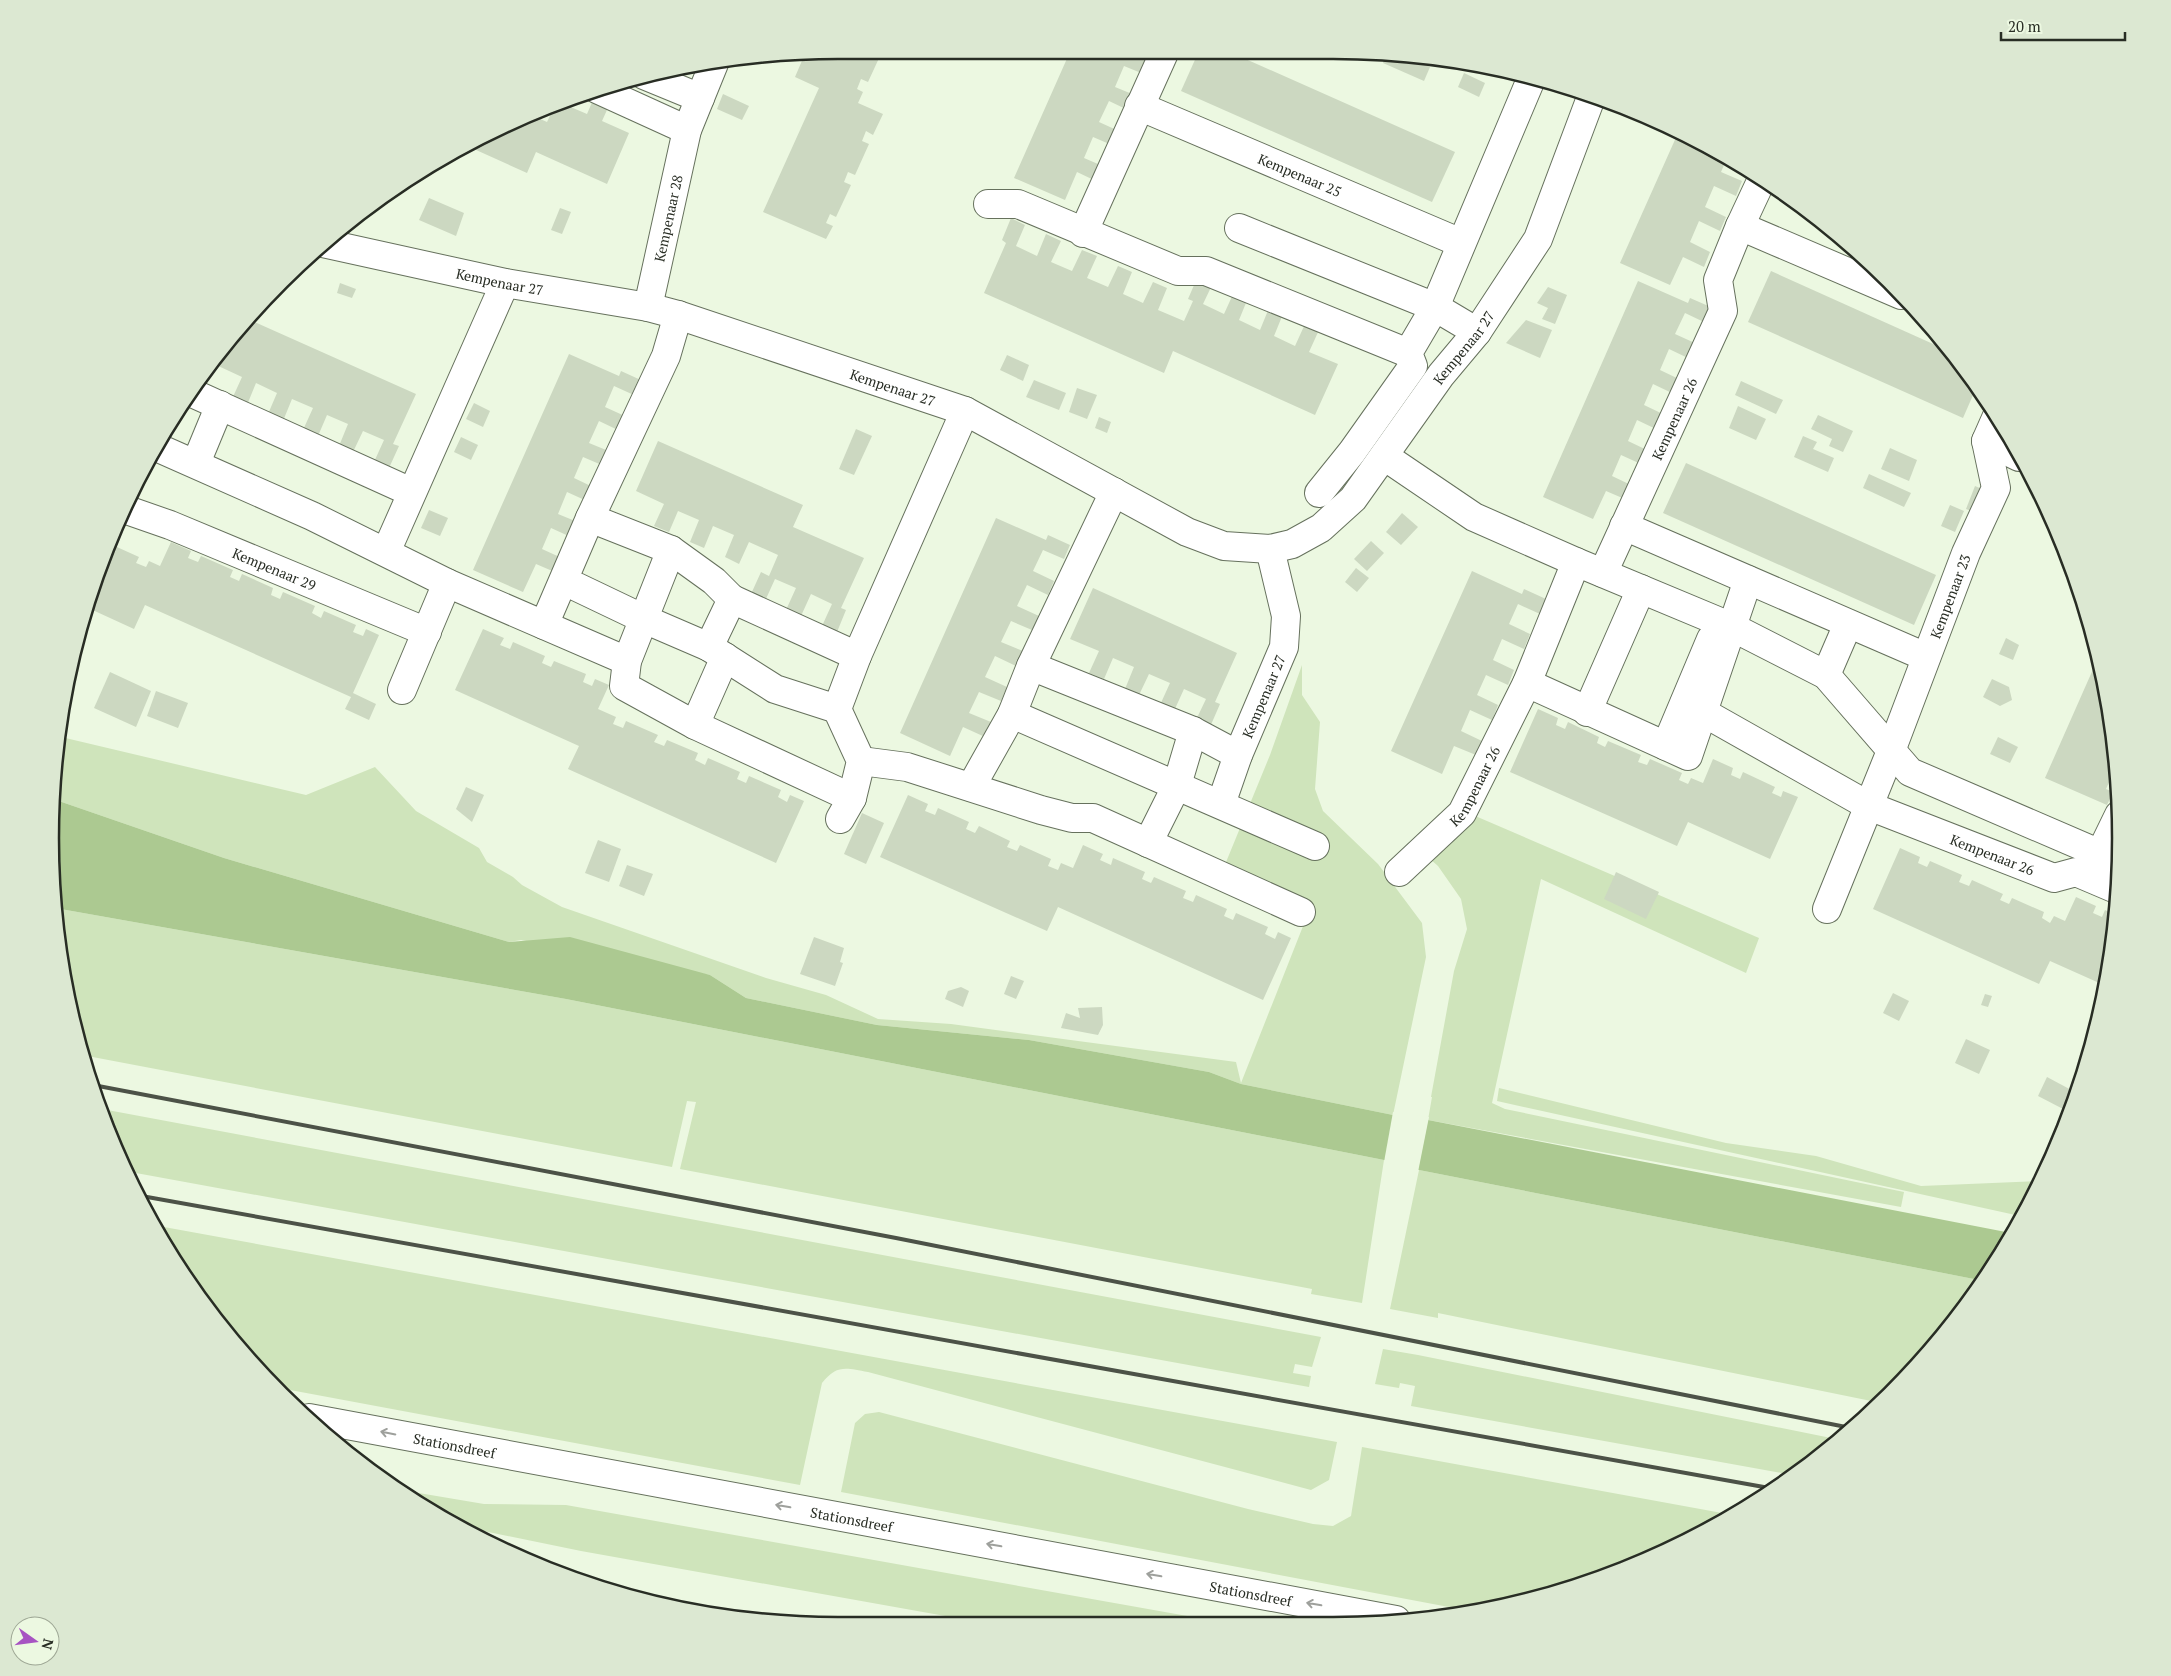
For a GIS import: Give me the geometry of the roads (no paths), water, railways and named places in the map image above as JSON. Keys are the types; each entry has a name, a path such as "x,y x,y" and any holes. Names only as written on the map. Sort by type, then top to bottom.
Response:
{"street":[{"path":"1084,233 1138,106 1161,59"},
{"name":"Kempenaar 28","path":"648,307 687,130 712,69"},
{"path":"657,80 700,98"},
{"path":"1408,353 1435,307 1528,86"},
{"path":"608,94 687,130"},
{"name":"Kempenaar 27","path":"333,245 505,283 648,307 678,315 965,411 1187,532 1215,543 1236,548 1270,549 1299,540 1333,518 1357,494 1442,375 1477,332 1538,239 1589,102"},
{"name":"Kempenaar 25","path":"1138,106 1462,243"},
{"path":"1759,186 1740,226 1866,273 1876,280"},
{"path":"988,204 1018,204 1178,271 1206,271 1408,353 1413,366 1352,452 1319,492"},
{"name":"Kempenaar 26","path":"1603,573 1723,311 1718,280 1740,226"},
{"path":"1239,228 1435,307 1477,332"},
{"path":"386,552 505,283"},
{"path":"544,625 590,518 666,356 678,315"},
{"path":"197,395 411,492"},
{"path":"196,463 220,405"},
{"path":"671,550 627,661 624,686 846,809 861,761 837,709 857,656 965,411"},
{"path":"1993,425 1986,441 2011,453"},
{"name":"Kempenaar 23","path":"1891,751 1966,553 1996,488 1986,441"},
{"path":"162,449 312,516 447,582 627,661"},
{"path":"1384,456 1474,516 1576,562 1725,624 1826,675 1910,772 2109,858 2112,846"},
{"path":"971,787 1012,714 1031,666 1114,492"},
{"name":"Kempenaar 29","path":"131,511 170,525 426,632"},
{"path":"590,518 671,550 714,581 732,599 857,656"},
{"path":"1624,526 1926,657"},
{"name":"Kempenaar 27","path":"1221,804 1238,755 1284,647 1286,616 1270,549"},
{"name":"Kempenaar 26","path":"1400,872 1462,813 1526,683 1576,562"},
{"path":"1526,683 1688,756 1694,708 1725,624 1748,580"},
{"path":"402,690 447,582"},
{"path":"577,587 644,620 717,652 775,689 837,709"},
{"path":"1587,712 1641,589"},
{"path":"695,726 732,599"},
{"path":"1826,675 1848,624"},
{"name":"Kempenaar 27","path":"1031,666 1193,731 1238,755"},
{"name":"Kempenaar 26","path":"1694,708 1870,806 2054,878 2076,872 2111,887"},
{"path":"1012,714 1316,846"},
{"path":"1148,843 1177,785 1193,731"},
{"path":"1827,909 1891,751"},
{"path":"861,761 907,768 1072,818 1093,818 1301,912"},
{"name":"Stationsdreef","path":"320,1420 1375,1616"}],"railway":[{"path":"99,1086 896,1238 1844,1427"},
{"path":"146,1197 1764,1487"}]}
